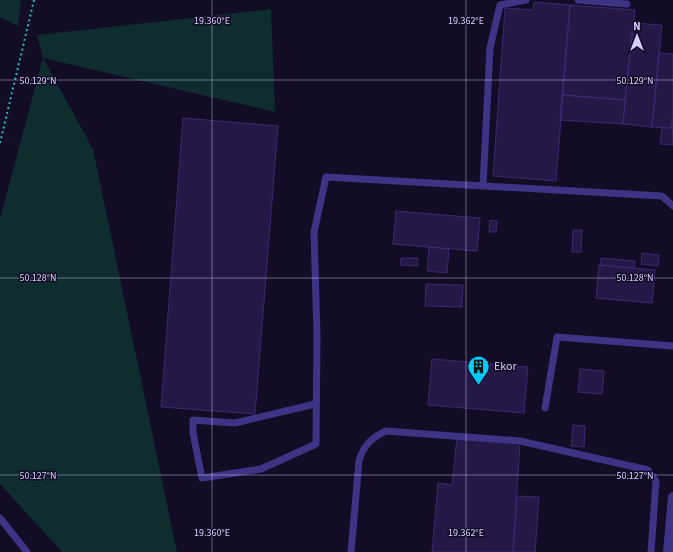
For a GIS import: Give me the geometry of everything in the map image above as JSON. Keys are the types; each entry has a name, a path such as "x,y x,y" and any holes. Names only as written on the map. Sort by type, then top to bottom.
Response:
{"street":[{"path":"668,552 673,497"}],"lane":[{"path":"483,186 488,71 493,31 500,5 526,0"},
{"path":"578,0 627,4"},
{"path":"315,404 235,423 193,420 193,433 202,478 260,469 316,444 315,404 317,335 314,232 326,177 662,196 673,206"},
{"path":"545,408 557,337 673,346"},
{"path":"351,552 359,461 362,451 368,442 386,431 520,441 648,470 656,481 651,552"},
{"path":"0,518 27,552"}],"path":[{"path":"0,143 34,0"}],"green space":[{"path":"0,0 21,0 18,26 0,17"},
{"path":"271,9 275,112 43,58 37,35"},
{"path":"43,58 93,149 177,552 62,552 0,484 0,219"}],"building":[{"path":"534,2 570,5 556,181 493,176 505,8 533,10"},
{"path":"570,5 635,10 625,100 562,95"},
{"path":"633,23 662,25 652,127 623,124"},
{"path":"659,53 673,54 673,119 671,128 652,127"},
{"path":"562,95 625,100 623,124 560,120"},
{"path":"183,118 278,126 255,414 161,407"},
{"path":"672,119 673,145 660,144 662,128 671,128"},
{"path":"396,211 480,218 477,251 393,244"},
{"path":"490,220 497,221 496,232 489,232"},
{"path":"573,230 582,230 581,252 572,252"},
{"path":"429,247 449,249 447,273 427,271"},
{"path":"642,253 659,255 658,266 641,264"},
{"path":"401,258 418,258 417,266 400,265"},
{"path":"601,258 635,261 634,268 600,265"},
{"path":"599,265 655,270 652,303 596,298"},
{"path":"426,284 463,285 462,307 425,306"},
{"name":"Ekor","path":"432,359 528,367 524,413 428,405"},
{"path":"580,369 604,371 602,394 578,392"},
{"path":"573,425 585,426 584,447 571,446"},
{"path":"457,437 520,443 513,552 432,552 438,483 452,485"},
{"path":"517,496 539,497 535,552 513,552"}],"place":[{"name":"Ekor","path":"478,386"}]}
